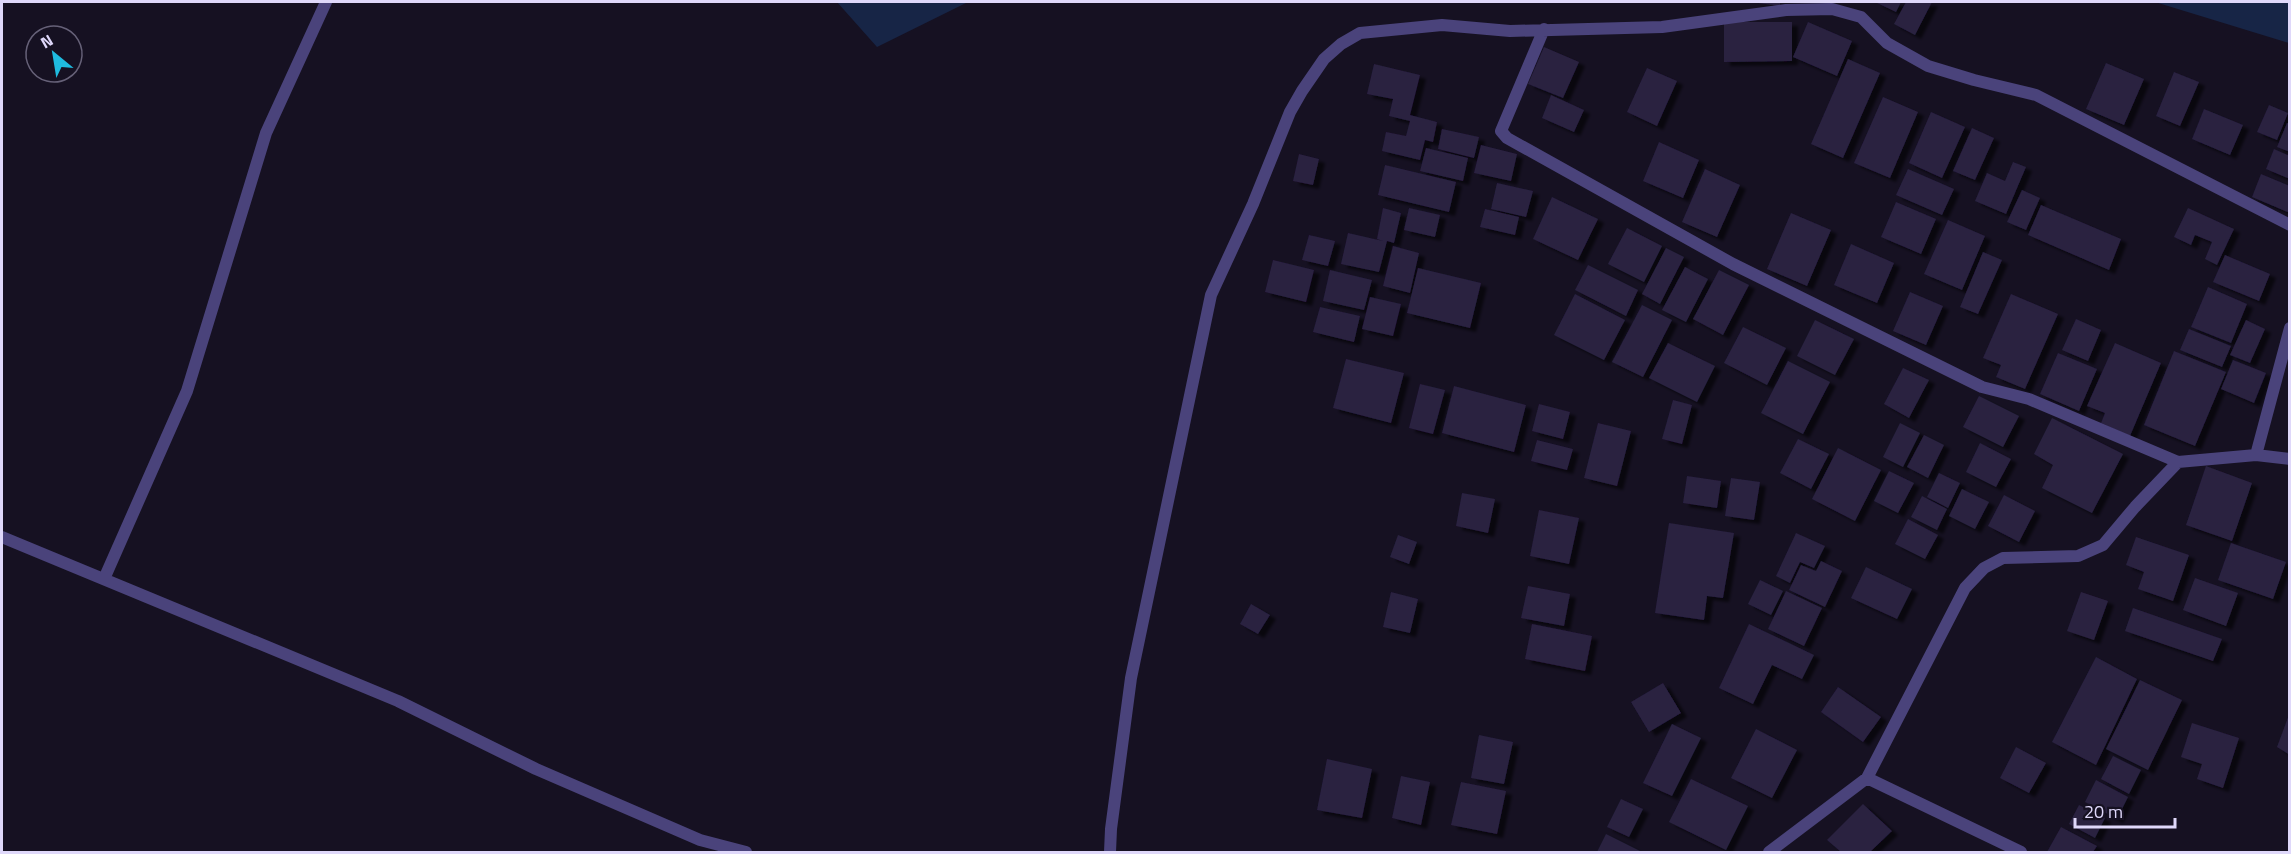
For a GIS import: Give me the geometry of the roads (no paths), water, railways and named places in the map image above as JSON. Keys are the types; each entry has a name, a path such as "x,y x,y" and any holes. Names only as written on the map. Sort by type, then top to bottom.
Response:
{"street":[{"path":"104,579 187,391 266,133 326,2"},
{"path":"1110,852 1131,678 1211,295 1253,204 1290,112 1324,59 1341,44 1360,33 1442,25 1510,31 1662,27 1786,10 1832,9 1861,17 1887,43 1928,66 2036,95 2289,225"},
{"path":"1544,29 1501,131 1507,138 1733,264 1982,387 2029,399 2178,462 2256,455 2289,459"},
{"path":"2256,455 2289,328"},
{"path":"1769,852 1867,778 1965,588 1984,568 2003,558 2078,556 2103,545 2178,462"},
{"path":"2,537 398,701 536,770 700,840 746,852"},
{"path":"1867,778 2021,852"}],"water":[{"path":"837,2 968,2 877,47"},
{"path":"2155,2 2289,2 2289,43"}]}
